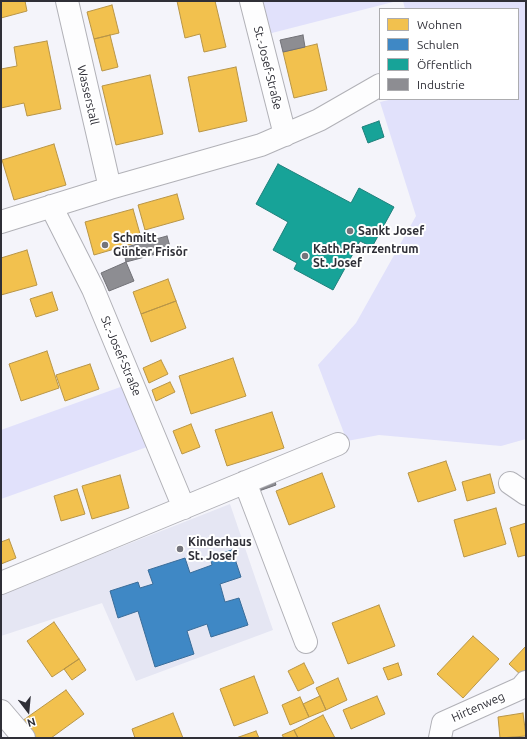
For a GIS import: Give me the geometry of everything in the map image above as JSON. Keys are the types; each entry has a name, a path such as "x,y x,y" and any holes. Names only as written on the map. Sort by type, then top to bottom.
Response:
{"street":[{"name":"Wasserstall","path":"67,1 110,188"},
{"name":"St.-Josef-Straße","path":"251,1 284,135"},
{"path":"1,222 260,144 319,120 379,86"},
{"name":"St.-Josef-Straße","path":"51,206 93,289 184,508"},
{"path":"1,583 338,444"},
{"path":"526,479 510,483 526,494"},
{"path":"245,482 306,642"},
{"name":"Hirtenweg","path":"440,738 443,723 521,688 526,682"},
{"path":"1,711 24,738"}],"shaded area":[{"path":"261,1 397,1 268,34"},
{"path":"403,1 526,1 526,439 501,446 379,435 347,441 318,365 356,323 416,216 380,102 389,100 519,100 519,8 405,8"},
{"path":"126,385 147,447 1,499 1,430"},
{"name":"Kinderhaus St. Josef","path":"230,504 273,630 136,681 102,603 1,636 1,594"}],"building: Wohnen":[{"path":"1,1 25,1 27,11 1,18"},
{"path":"177,1 215,1 226,47 204,52 200,34 185,38"},
{"path":"112,5 119,33 94,39 87,12"},
{"path":"110,35 118,67 102,71 94,39"},
{"path":"47,41 61,109 27,116 24,103 1,108 1,69 17,66 14,47"},
{"path":"317,44 327,90 294,98 283,52"},
{"path":"236,67 247,121 199,132 188,77"},
{"path":"150,75 163,134 116,145 102,86"},
{"path":"54,144 66,185 14,200 2,160"},
{"path":"177,194 184,219 145,230 138,205"},
{"path":"133,209 142,241 94,255 85,222"},
{"path":"27,250 37,285 1,295 1,258"},
{"path":"168,279 176,301 141,314 133,292"},
{"path":"52,292 58,310 36,317 30,299"},
{"path":"176,301 186,328 151,342 141,314"},
{"path":"47,351 59,388 21,401 9,364"},
{"path":"233,358 246,396 191,414 179,376"},
{"path":"161,360 168,374 149,383 143,368"},
{"path":"90,364 99,389 65,401 56,375"},
{"path":"170,382 175,392 156,401 152,390"},
{"path":"272,412 284,448 227,466 215,430"},
{"path":"191,424 200,447 182,454 173,431"},
{"path":"446,461 456,490 418,502 408,473"},
{"path":"322,473 335,507 289,525 276,491"},
{"path":"490,474 495,493 467,501 462,482"},
{"path":"120,475 129,508 92,519 82,486"},
{"path":"77,489 85,514 61,521 54,496"},
{"path":"496,508 506,544 464,557 454,520"},
{"path":"526,523 526,555 518,557 510,528"},
{"path":"9,539 16,558 1,564 1,542"},
{"path":"379,605 395,646 348,664 332,623"},
{"path":"54,622 79,659 52,677 27,641"},
{"path":"473,636 499,659 463,698 437,674"},
{"path":"526,646 526,671 522,676 509,664"},
{"path":"79,659 86,670 72,680 64,669"},
{"path":"304,663 314,683 298,691 288,671"},
{"path":"398,663 402,675 388,680 383,668"},
{"path":"254,676 268,713 234,726 220,689"},
{"path":"338,678 347,700 326,710 316,688"},
{"path":"66,690 84,714 51,738 35,738 22,721"},
{"path":"320,696 326,710 309,717 303,704"},
{"path":"377,696 385,714 351,729 343,710"},
{"path":"300,697 309,717 290,725 282,705"},
{"path":"173,713 183,738 135,738 132,729"},
{"path":"523,713 526,736 500,738 498,717"},
{"path":"323,715 335,738 298,738 294,730"},
{"path":"294,730 298,738 284,738 282,735"},
{"path":"256,731 259,738 236,738"}],"building: Schulen":[{"path":"232,550 241,577 220,584 225,602 239,598 248,625 211,637 207,624 187,631 194,654 155,667 138,611 118,618 110,591 138,582 140,588 153,584 148,570 185,558 190,573 212,565 210,557"}],"building: Öffentlich":[{"path":"379,121 384,137 368,143 362,127"},
{"path":"278,164 351,203 359,188 394,207 372,247 360,241 333,290 294,269 297,263 273,250 288,222 256,204"}],"building: Industrie":[{"path":"303,35 305,47 283,52 280,40"},
{"path":"167,236 171,250 126,262 123,248"},
{"path":"126,262 134,281 109,291 101,273"},
{"path":"273,475 276,485 256,492 252,482"}],"place":[{"name":"Sankt Josef","path":"350,231"},
{"name":"Schmitt Günter Frisör","path":"105,245"},
{"name":"Kath.Pfarrzentrum St. Josef","path":"305,256"},
{"name":"Kinderhaus St. Josef","path":"180,549"}]}
